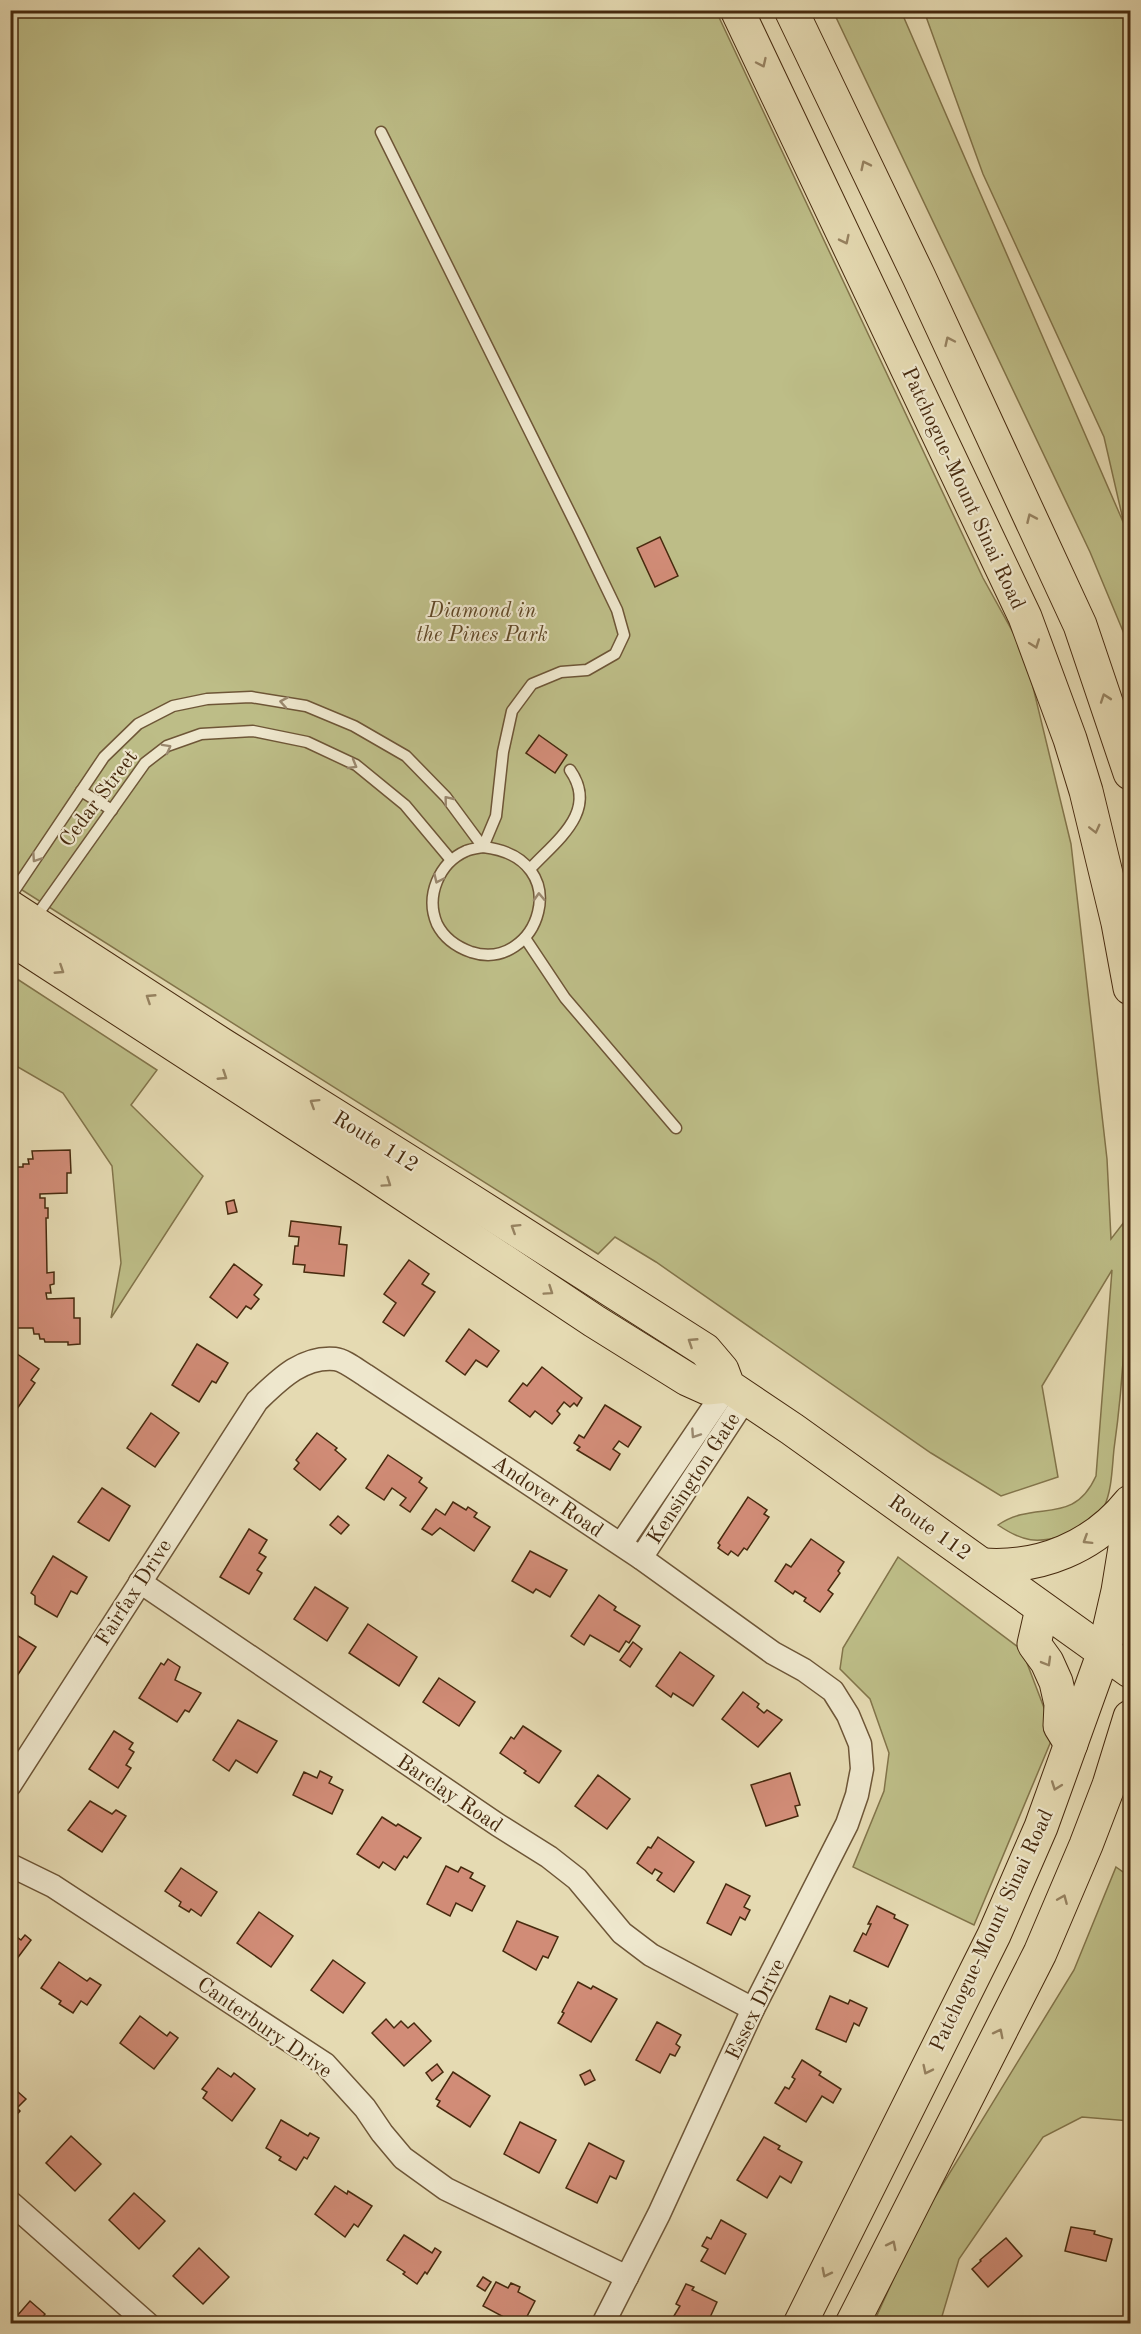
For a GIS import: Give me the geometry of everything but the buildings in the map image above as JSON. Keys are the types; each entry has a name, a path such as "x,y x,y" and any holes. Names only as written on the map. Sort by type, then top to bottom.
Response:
{"main road":[{"name":"Patchogue-Mount Sinai Road","path":"737,10 1025,617 1077,760 1121,897 1131,988"},
{"path":"791,10 929,298 1080,625 1131,773"},
{"name":"Route 112","path":"21,929 356,1163 594,1321 687,1379 707,1388 737,1392 1131,1671"},
{"path":"983,1565 1026,1564 1067,1551 1104,1529 1131,1502"},
{"name":"Patchogue-Mount Sinai Road","path":"800,2324 994,1935 1041,1827 1104,1652 1131,1517"},
{"path":"1042,1609 1034,1644 1047,1662 1056,1682 1061,1704 1060,1726 1071,1744"},
{"path":"852,2324 1040,1953 1086,1845 1120,1776 1131,1717"}],"street":[{"name":"Andover Road","path":"257,1401 283,1376 308,1362 337,1359 365,1374 621,1544 772,1653 804,1670 833,1691"},
{"name":"Kensington Gate","path":"621,1544 737,1392"},
{"name":"Kensington Gate","path":"640,1558 737,1392"},
{"name":"Fairfax Drive","path":"10,1785 257,1401"},
{"name":"Barclay Road","path":"140,1582 361,1733 549,1857 577,1879 622,1933 651,1955 753,2009"},
{"name":"Essex Drive","path":"603,2324 694,2141 753,2009 847,1824 857,1795 862,1769 860,1744 848,1715 833,1691"},
{"name":"Canterbury Drive","path":"10,1865 53,1886 325,2064 365,2108 382,2133 403,2157 446,2189 627,2277"},
{"path":"10,2202 148,2324"}],"lane":[{"path":"381,132 579,531 617,610 624,635 615,654 587,670 561,672 532,684 512,711 502,752 496,816 483,847"},
{"name":"Cedar Street","path":"10,897 104,757 138,724 173,706 207,699 251,697 306,706 354,726 406,756 446,797 483,847"},
{"name":"Cedar Street","path":"21,929 145,763 166,746 201,734 253,731 307,742 356,765 405,805 450,860"},
{"path":"530,869 573,822 581,803 578,782 570,770"},
{"path":"81,791 112,810"},
{"path":"483,847 501,849 518,856 530,869 538,886 540,905 535,923 525,938 511,949 494,954 477,954 461,948 447,938 437,924 433,907 434,890 440,874 450,860 466,851 483,847"},
{"path":"525,938 565,998 676,1128"}],"green space":[{"name":"Diamond in the Pines Park","path":"10,11 716,11 983,578 1025,654 1071,844 1107,1159 1111,1239 1128,1217 1123,1362 1111,1479 1104,1507 1089,1527 1047,1540 1030,1540 1015,1535 998,1525 1012,1518 1065,1507 1076,1502 1087,1492 1096,1476 1112,1270 1042,1386 1058,1477 1001,1496 931,1453 656,1262 615,1237 598,1254 11,883"},
{"path":"833,11 901,11 1124,524 1104,437 983,174 924,11 1130,11 1130,648 1090,552"},
{"path":"11,975 157,1070 131,1105 203,1176 111,1318 121,1263 112,1166 63,1093 11,1063"},
{"path":"898,1557 1022,1650 1054,1734 974,1925 853,1867 884,1791 889,1753 870,1699 840,1669 843,1648"},
{"path":"1116,1867 1130,1877 1130,2121 1082,2117 1043,2137 959,2259 940,2323 873,2324 919,2223 1074,1970"}]}
